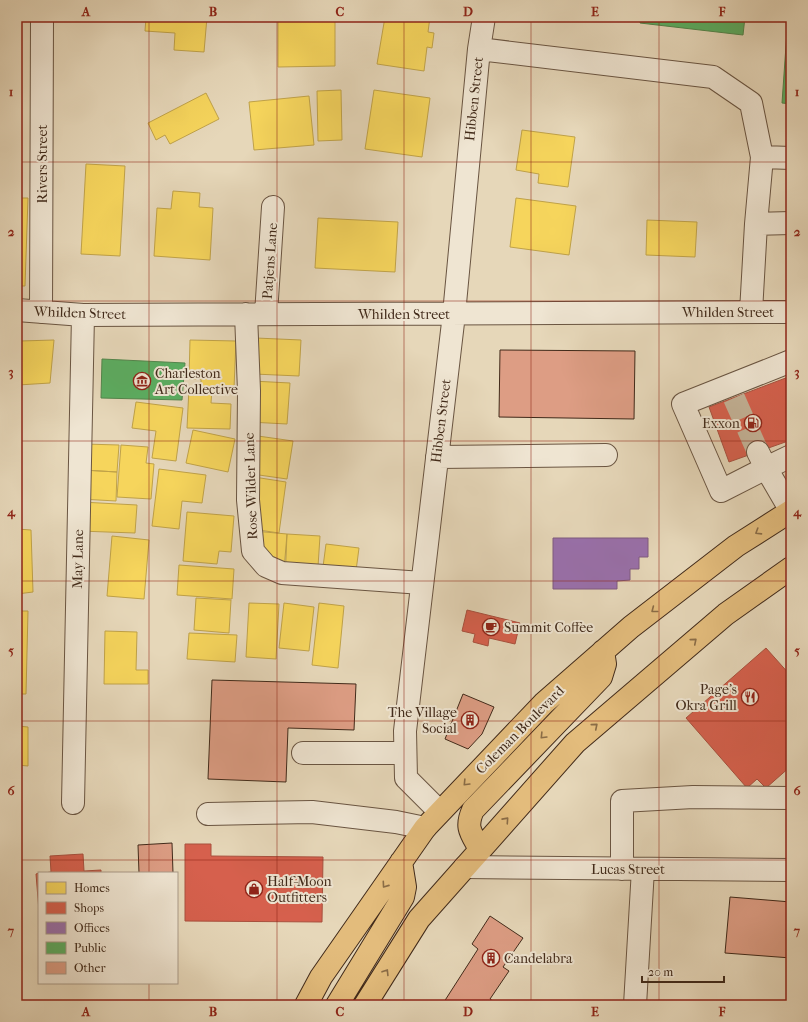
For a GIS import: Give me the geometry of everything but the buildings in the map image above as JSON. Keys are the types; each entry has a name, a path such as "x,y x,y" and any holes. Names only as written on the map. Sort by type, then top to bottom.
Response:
{"main road":[{"name":"Coleman Boulevard","path":"306,1005 321,977 425,828 544,703 631,627 736,546 791,511"},
{"path":"365,1005 419,919 575,743 726,614 791,568"},
{"path":"480,849 469,830 468,820 473,810 601,677 605,664 603,651"},
{"path":"337,1005 403,897 405,886 401,862"}],"street":[{"name":"Rivers Street","path":"41,312 42,17"},
{"name":"Hibben Street","path":"439,812 406,778 404,753 405,731 454,314 479,49 484,17"},
{"path":"479,49 713,77 751,104 762,157 756,224 751,312"},
{"path":"762,157 791,158"},
{"name":"Patjens Lane","path":"256,314 273,207"},
{"path":"756,224 791,223"},
{"name":"Whilden Street","path":"17,310 83,315 791,312"},
{"name":"Rose Wilder Lane","path":"256,314 248,391 248,500 253,551 266,566 282,573 422,583"},
{"name":"May Lane","path":"73,803 83,315"},
{"path":"790,365 732,392 683,404 721,491 762,460 791,456"},
{"path":"437,457 606,455"},
{"path":"762,460 791,511"},
{"path":"303,753 404,753"},
{"path":"635,1005 632,869 622,801 693,797 791,798"},
{"path":"208,814 312,812 396,822 425,828"},
{"name":"Lucas Street","path":"465,867 791,870"}],"tunnel":[{"path":"734,398 758,452"}],"place":[{"name":"Charleston Art Collective","path":"142,381"},
{"name":"Exxon","path":"753,423"},
{"name":"Summit Coffee","path":"491,627"},
{"name":"Page's Okra Grill","path":"750,697"},
{"name":"The Village Social","path":"470,720"},
{"name":"Half-Moon Outfitters","path":"254,889"},
{"name":"Candelabra","path":"491,958"}]}
